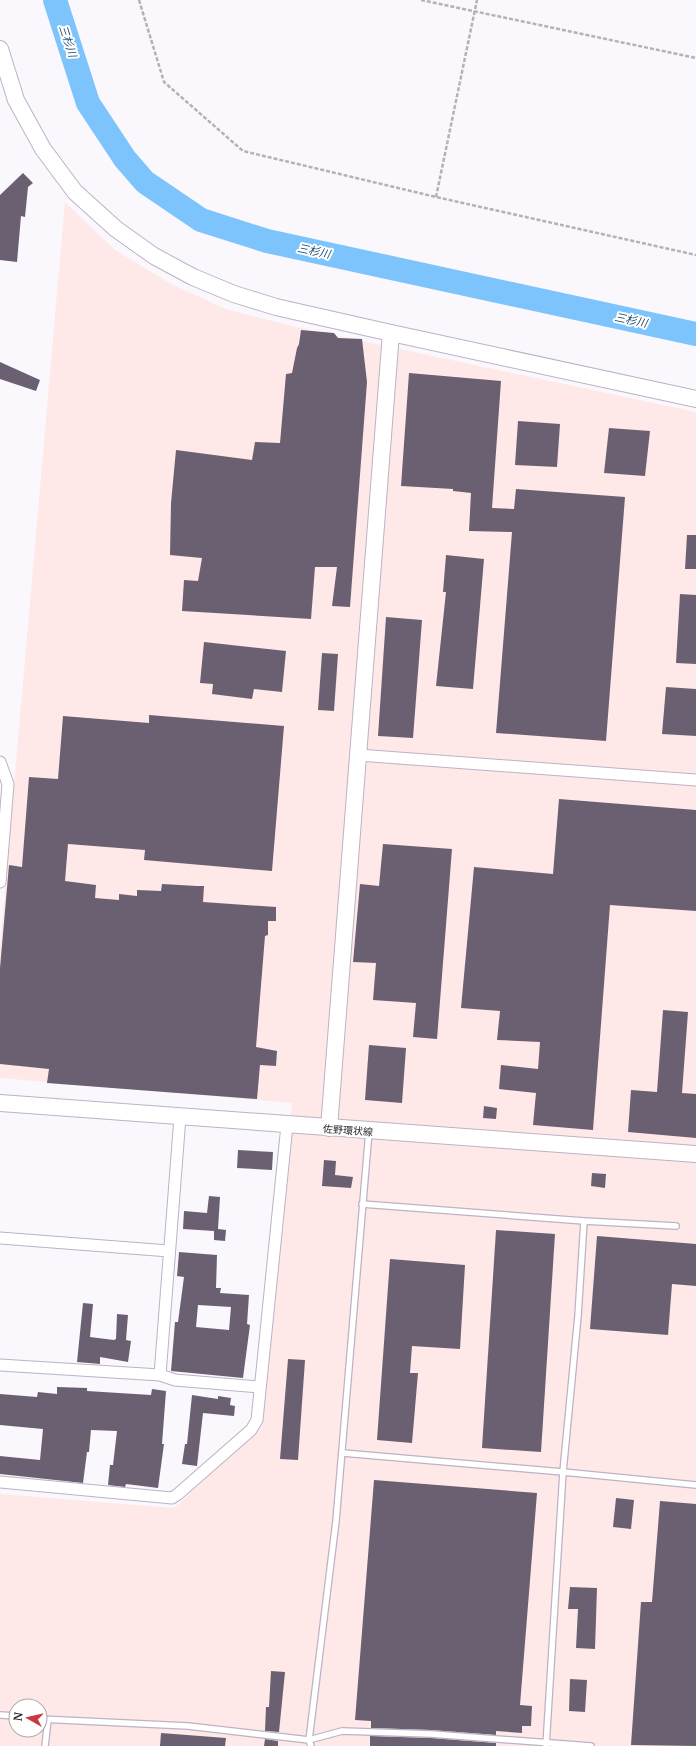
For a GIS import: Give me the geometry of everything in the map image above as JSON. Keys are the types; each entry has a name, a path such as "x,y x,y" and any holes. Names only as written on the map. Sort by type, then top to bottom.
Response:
{"street":[{"path":"0,49 16,100 43,149 75,192 116,229 154,256 193,277 234,294 276,307 696,398"},
{"path":"329,1128 391,333"},
{"path":"358,756 696,780"},
{"path":"0,762 8,784 0,882"},
{"name":"佐野環状線","path":"0,1104 696,1154"},
{"path":"160,1375 180,1117"},
{"path":"0,1482 172,1498 251,1430 257,1420 287,1125"},
{"path":"0,1238 169,1251"},
{"path":"0,1365 160,1375 175,1380 260,1387"}],"lane":[{"path":"311,1746 309,1740 343,1453 369,1131"},
{"path":"362,1204 584,1221 676,1226"},
{"path":"546,1744 564,1472 578,1316 584,1221"},
{"path":"343,1453 696,1485"},
{"path":"48,1720 188,1726 309,1740 342,1731 431,1734 546,1744 591,1746"}],"path":[{"path":"139,0 164,82 243,151 436,197 696,255"},
{"path":"421,0 696,58"},
{"path":"436,197 476,0"}],"shaded area":[{"path":"65,202 115,250 171,284 226,309 296,327 696,412 696,1746 0,1746 0,1494 174,1508 261,1428 292,1103 0,1078 0,946"}],"building":[{"path":"23,173 33,183 28,187 25,217 21,216 17,262 0,260 0,195"},
{"path":"301,330 334,333 338,338 362,339 367,382 350,607 332,606 337,567 315,567 311,619 182,611 184,580 198,581 202,558 170,555 171,503 176,450 252,460 255,442 280,443 286,374 292,373"},
{"path":"0,362 40,380 36,391 0,379"},
{"path":"409,373 501,381 492,508 514,509 516,489 625,497 606,741 496,733 512,532 469,531 471,493 453,491 453,489 401,486"},
{"path":"518,421 560,424 557,467 515,465"},
{"path":"609,428 650,431 645,476 604,473"},
{"path":"687,535 696,535 696,569 685,569"},
{"path":"446,555 484,559 473,689 436,686 446,592 443,592"},
{"path":"680,594 696,595 696,664 676,663"},
{"path":"386,617 422,620 413,738 378,736"},
{"path":"204,642 286,651 282,692 254,689 252,699 212,694 213,684 200,683"},
{"path":"322,653 338,654 334,711 318,710"},
{"path":"666,687 696,689 696,736 662,734"},
{"path":"149,715 284,726 272,871 144,860 145,850 68,844 65,881 96,885 95,898 119,900 119,894 137,896 137,890 161,891 162,884 204,886 203,902 276,907 276,921 268,921 268,935 265,936 256,1047 277,1051 276,1066 260,1065 257,1099 47,1083 49,1069 0,1064 0,968 9,865 22,867 29,777 58,779 63,716 149,723"},
{"path":"559,799 696,810 696,911 610,905 593,1130 533,1125 536,1093 499,1089 501,1065 538,1069 540,1042 497,1040 500,1011 461,1008 474,867 553,874"},
{"path":"383,844 452,849 437,1039 413,1037 416,1003 373,1000 376,963 353,962 360,884 379,886"},
{"path":"663,1010 688,1012 682,1093 696,1094 696,1138 628,1132 631,1090 657,1092"},
{"path":"369,1045 406,1048 402,1103 365,1100"},
{"path":"484,1106 497,1108 496,1119 483,1118"},
{"path":"238,1150 273,1152 272,1170 237,1168"},
{"path":"324,1160 336,1161 335,1175 353,1177 351,1188 322,1186"},
{"path":"592,1173 606,1174 605,1188 591,1186"},
{"path":"209,1196 220,1197 218,1229 226,1230 225,1241 214,1240 214,1231 183,1229 184,1211 207,1213"},
{"path":"496,1230 555,1234 541,1452 482,1448"},
{"path":"597,1236 696,1244 696,1286 672,1284 668,1335 590,1329"},
{"path":"179,1252 217,1255 216,1288 221,1288 220,1293 249,1295 247,1324 250,1325 243,1378 171,1371 175,1322 178,1322 184,1277 177,1276","holes":["198,1305 231,1307 229,1330 196,1327"]},
{"path":"390,1259 465,1265 460,1349 412,1346 410,1373 418,1373 412,1443 377,1440"},
{"path":"83,1303 93,1304 90,1337 116,1339 117,1314 128,1315 126,1340 131,1341 128,1362 100,1357 100,1364 77,1362"},
{"path":"288,1359 305,1360 298,1460 280,1459"},
{"path":"57,1387 87,1388 87,1391 151,1395 152,1389 166,1391 162,1444 164,1444 158,1488 126,1484 125,1487 108,1485 110,1465 113,1465 117,1431 91,1430 89,1452 87,1452 83,1483 0,1474 0,1456 40,1460 43,1429 0,1425 0,1394 37,1397 38,1392 57,1394"},
{"path":"192,1395 218,1399 218,1396 231,1398 230,1405 235,1406 234,1416 203,1413 197,1466 182,1464 185,1444 187,1444"},
{"path":"374,1480 537,1493 520,1705 532,1706 531,1726 522,1726 522,1733 496,1731 496,1735 431,1730 371,1728 371,1721 355,1720"},
{"path":"616,1498 634,1500 631,1529 613,1527"},
{"path":"660,1501 696,1504 696,1746 631,1745 641,1602 652,1602"},
{"path":"570,1587 597,1588 595,1649 576,1648 578,1609 568,1609"},
{"path":"271,1671 285,1672 279,1732 265,1731 266,1707 269,1707"},
{"path":"570,1679 587,1680 585,1712 569,1711"},
{"path":"161,1733 226,1738 225,1746 160,1746"},
{"path":"370,1736 431,1738 496,1743 496,1746 370,1746"},
{"path":"265,1739 278,1741 278,1746 264,1746"}],"waterway":[{"name":"三杉川","path":"55,0 88,103 125,159 145,182 201,220 267,241 696,334"}]}
